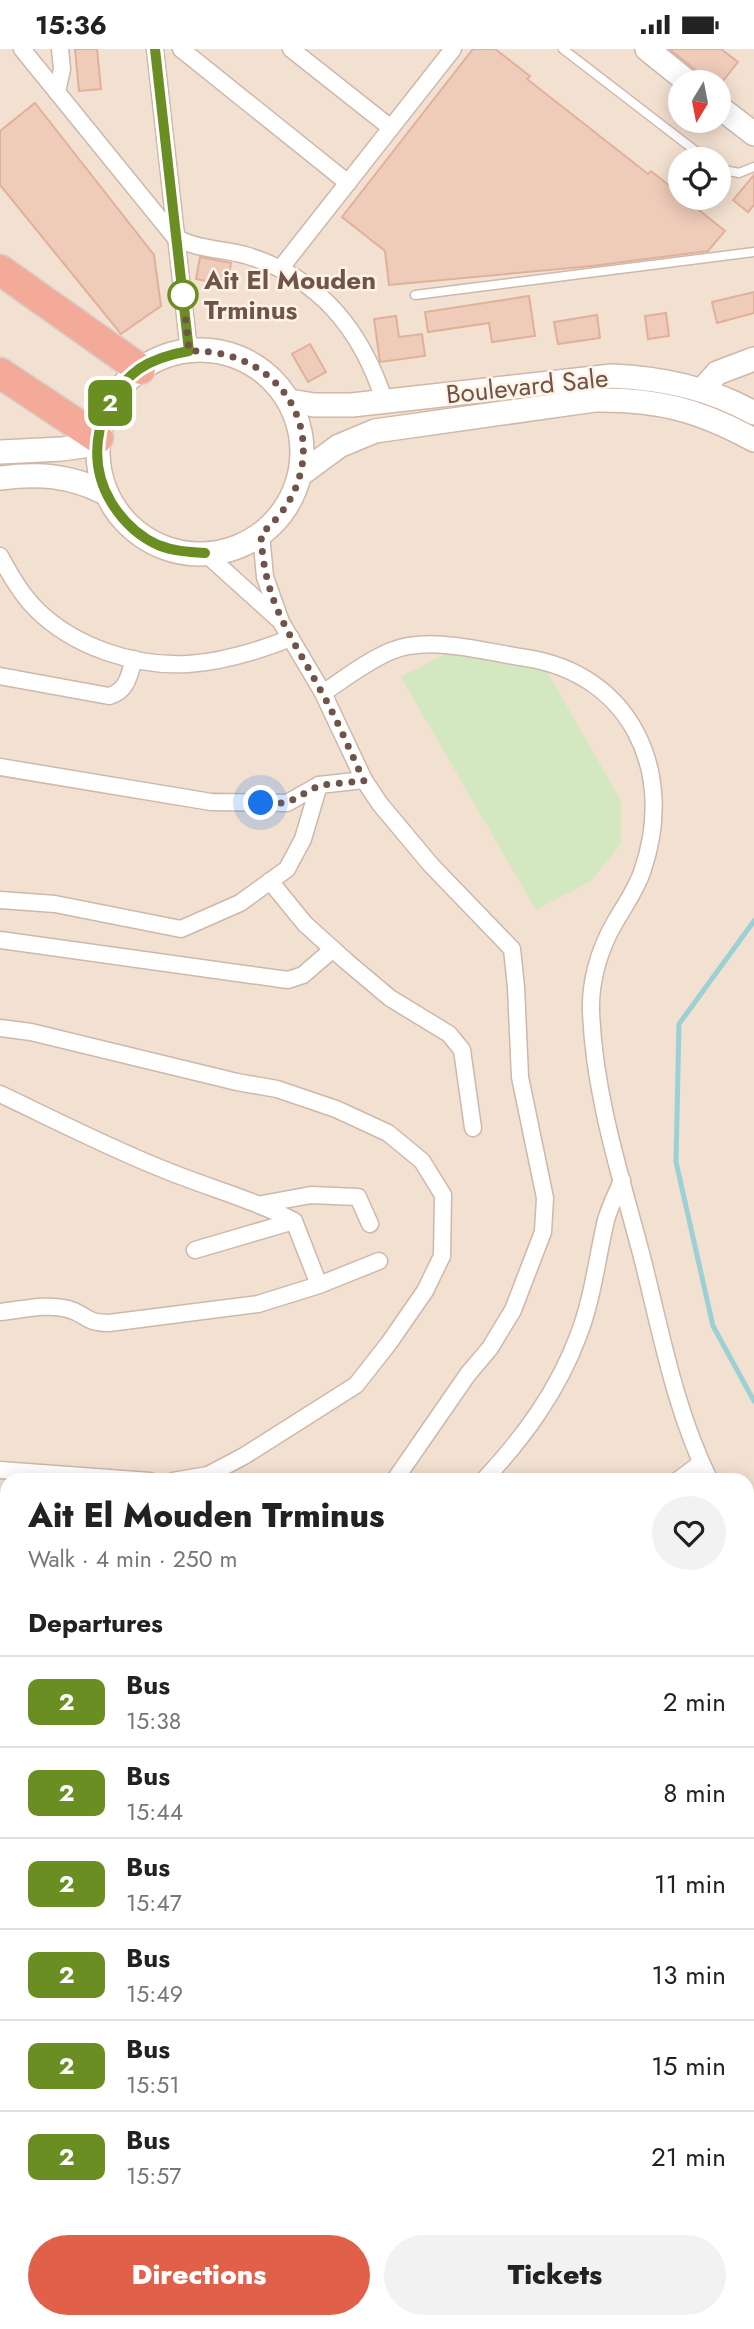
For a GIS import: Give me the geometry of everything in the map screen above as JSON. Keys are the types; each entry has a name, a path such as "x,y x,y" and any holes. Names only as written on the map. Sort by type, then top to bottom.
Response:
{"highway":[{"path":"0,270 140,369"},
{"path":"0,373 97,441"}],"street":[{"path":"22,49 165,227 177,238 244,255 280,269 317,292 346,324 369,360 384,400"},
{"path":"57,92 61,77 60,49"},
{"path":"155,49 189,351"},
{"path":"181,49 348,183"},
{"path":"291,49 391,128"},
{"path":"280,269 453,49"},
{"path":"647,49 673,70"},
{"path":"732,117 754,134"},
{"path":"209,350 229,354 264,372 279,385 290,401 302,437 301,474 295,492 275,522 244,544 205,553 180,551 157,544 135,531 118,514 106,493 97,461 97,441 103,418 111,399 124,383 140,369 163,357 189,351 209,350"},
{"path":"702,390 717,373 754,359"},
{"name":"Boulevard Sale","path":"290,401 314,405 352,405 612,376 672,381 702,390 754,413"},
{"path":"301,474 326,454 358,437 392,427 595,400 670,406 694,412 754,440"},
{"path":"352,405 351,425 358,437"},
{"path":"0,452 62,450 97,441"},
{"path":"0,478 55,475 106,493"},
{"path":"261,534 265,577 281,622 323,693 364,781 431,865 512,949 520,1077 545,1198 542,1232 513,1310 490,1347 468,1374 400,1473"},
{"path":"205,553 281,622"},
{"path":"3,566 28,600 54,625 94,646 134,659 170,664 215,661 291,638"},
{"path":"323,693 392,650 416,644 441,645 535,659 569,669 586,678 615,702 636,731 648,760 652,779 652,835 642,873 609,932 598,958 591,1010 595,1057 605,1113 685,1424 706,1473"},
{"path":"0,677 108,696 122,690 127,684 134,659"},
{"path":"0,767 211,802 287,803 320,785 364,781"},
{"path":"0,900 55,904 181,929 240,903 287,869 303,839 320,785"},
{"path":"270,881 305,924 390,998 449,1034 461,1050 473,1128"},
{"path":"0,940 288,980 303,975 333,949"},
{"path":"0,1028 31,1032 237,1082 277,1089 336,1109 388,1133 422,1161 443,1195 442,1257 425,1291 390,1343 356,1385 217,1473"},
{"path":"0,1094 165,1170 262,1204 294,1221 319,1285"},
{"path":"490,1473 517,1444 555,1388 579,1334 596,1276 607,1217 622,1180"},
{"path":"262,1204 311,1195 358,1197 370,1224"},
{"path":"195,1249 294,1221"},
{"path":"0,1312 65,1308 94,1323 109,1323 258,1304 319,1285 379,1261"},
{"path":"688,1473 701,1463"},
{"path":"0,1470 41,1473"}],"lane":[{"path":"563,49 690,147"},
{"path":"731,172 738,173 754,167"},
{"path":"415,295 754,252"}],"shaded area":[{"path":"0,49 754,49 754,1473 0,1473"}],"green space":[{"path":"449,652 545,668 621,801 621,843 591,881 536,910 401,677"}],"building":[{"path":"75,49 97,49 101,89 79,91"},
{"path":"473,49 495,49 530,76 527,79 648,174 651,171 668,185 668,210 699,210 725,231 708,251 592,266 389,285 385,251 342,217"},
{"path":"669,49 721,49 738,62 732,70 696,70"},
{"path":"35,103 154,255 161,306 121,334 0,185 0,131"},
{"path":"754,175 754,205 748,212 733,200"},
{"path":"200,257 231,263 227,285 196,279"},
{"path":"754,292 754,313 717,323 712,302"},
{"path":"529,296 535,336 492,342 489,323 428,332 425,312"},
{"path":"666,313 669,336 648,339 645,316"},
{"path":"597,315 600,338 558,344 554,322"},
{"path":"396,316 399,337 422,334 425,356 380,362 374,319"},
{"path":"310,344 326,372 308,382 292,354"}],"waterway":[{"path":"754,921 679,1024 676,1162 713,1326 754,1401"}],"bus line":[{"name":"2","path":"155,49 189,351 155,360 124,383 111,399 103,418 98,438 97,461 106,493 118,514 135,531 157,544 180,551 205,553"}],"place":[{"name":"Ait El Mouden Trminus","path":"183,295"}],"route":[{"path":"183,295 189,351 209,350 247,361 279,385 298,419 302,437 301,474 286,507 275,522 261,534 265,577 281,622 334,714 364,781 320,785 287,803 261,803"}]}
